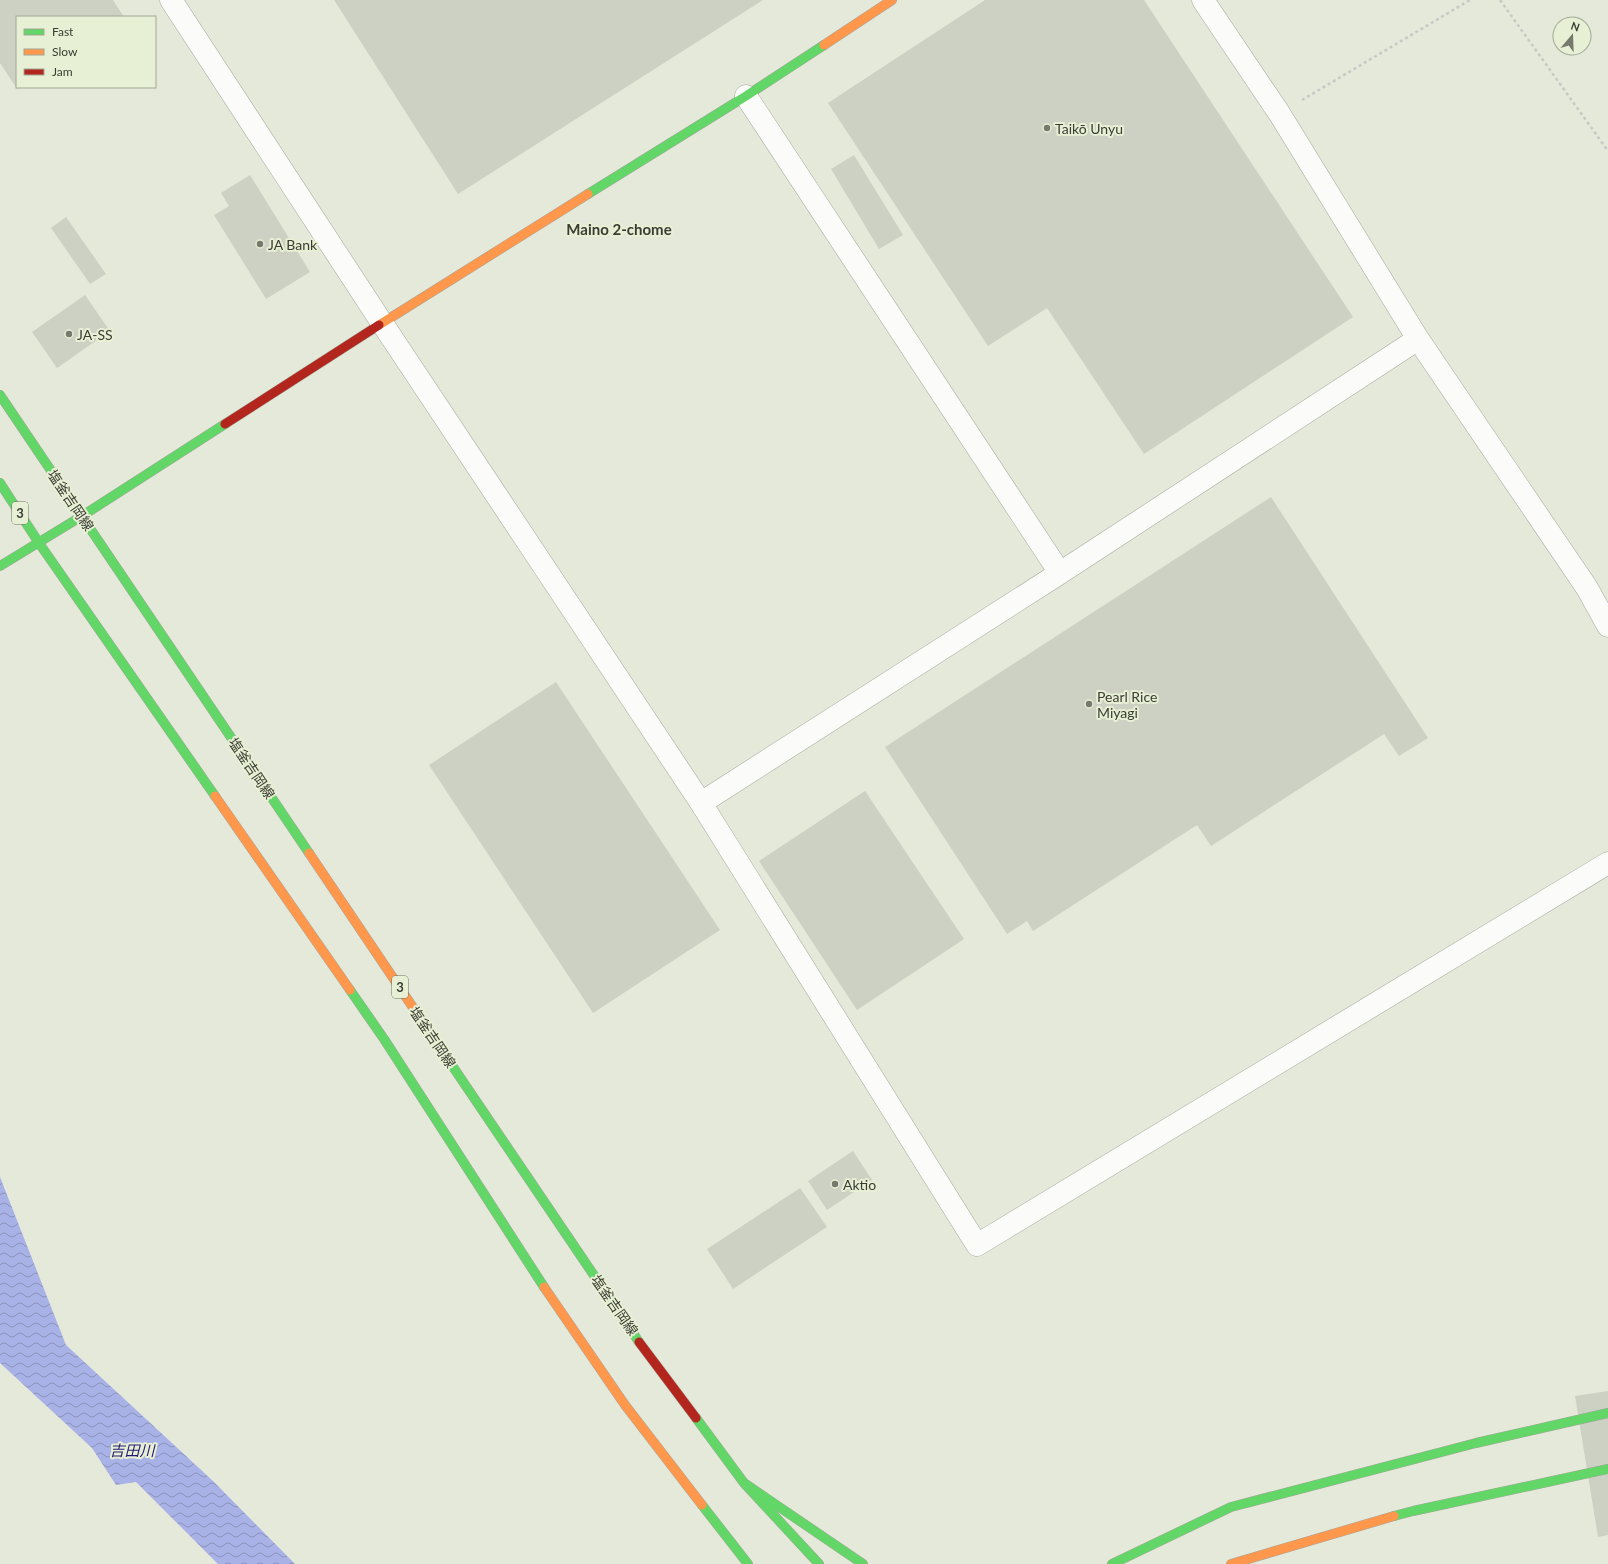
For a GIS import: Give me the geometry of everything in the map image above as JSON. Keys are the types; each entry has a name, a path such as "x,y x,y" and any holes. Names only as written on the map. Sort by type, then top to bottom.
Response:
{"main road":[{"path":"0,566 82,516 382,323 746,96 892,0"},
{"name":"塩釜吉岡線","path":"0,395 626,1324 744,1483 819,1564"},
{"name":"3","path":"0,483 39,543 384,1039 542,1285 625,1405 748,1564"},
{"path":"1112,1564 1231,1507 1476,1442 1608,1413"},
{"path":"1231,1564 1413,1511 1608,1469"},
{"path":"744,1483 857,1562 863,1564"}],"street":[{"path":"171,0 382,323 701,803 977,1245 1608,863"},
{"path":"1203,0 1279,113 1418,339 1587,588 1608,626"},
{"path":"746,96 1060,572"},
{"path":"701,803 1418,339"}],"path":[{"path":"1279,113 1470,0"},
{"path":"1500,0 1608,151"}],"water":[{"name":"吉田川","path":"0,1177 66,1345 213,1481 295,1564 218,1564 136,1482 116,1485 92,1448 0,1363"}],"building":[{"path":"0,0 113,0 123,16 16,16 16,87 0,63"},
{"path":"334,0 763,0 458,194"},
{"path":"985,0 1144,0 1353,317 1144,454 1047,308 988,346 828,103"},
{"path":"854,155 903,235 879,249 831,169"},
{"path":"250,175 310,272 266,299 214,215 229,206 221,193"},
{"path":"66,217 106,274 90,284 51,228"},
{"path":"85,295 110,331 57,368 32,332"},
{"path":"1271,497 1428,738 1399,756 1384,734 1211,846 1197,825 1033,931 1027,921 1007,934 885,747"},
{"path":"556,682 720,930 593,1013 429,765"},
{"path":"865,791 964,939 857,1010 759,861"},
{"path":"853,1151 872,1180 827,1210 808,1181"},
{"path":"800,1188 827,1227 733,1289 707,1249"},
{"path":"1608,1391 1608,1535 1598,1537 1575,1396"}],"traffic: fast":[{"path":"588,194 746,96 824,45"},
{"path":"0,395 309,853"},
{"path":"0,566 82,516 225,424"},
{"path":"0,483 39,543 215,796"},
{"path":"350,990 384,1039 544,1287"},
{"path":"447,1058 639,1342"},
{"path":"1112,1564 1231,1507 1476,1443 1608,1413"},
{"path":"696,1418 744,1483 819,1564"},
{"path":"1394,1516 1608,1469"},
{"path":"744,1483 863,1564"},
{"path":"702,1505 748,1564"}],"traffic: slow":[{"path":"824,45 892,0"},
{"path":"379,325 588,194"},
{"path":"215,796 350,990"},
{"path":"309,853 447,1058"},
{"path":"544,1287 625,1405 702,1505"},
{"path":"1231,1564 1394,1516"}],"traffic: jam":[{"path":"225,424 379,325"},
{"path":"639,1342 696,1418"}],"place":[{"name":"Taikō Unyu","path":"1047,128"},
{"name":"JA Bank","path":"260,244"},
{"name":"JA-SS","path":"69,334"},
{"name":"Pearl Rice Miyagi","path":"1089,704"},
{"name":"Aktio","path":"835,1184"}],"district":[{"name":"Maino 2-chome","path":"619,229"}]}
